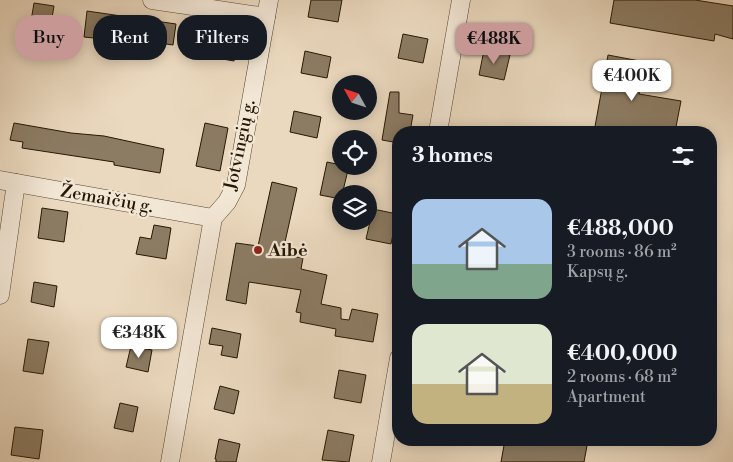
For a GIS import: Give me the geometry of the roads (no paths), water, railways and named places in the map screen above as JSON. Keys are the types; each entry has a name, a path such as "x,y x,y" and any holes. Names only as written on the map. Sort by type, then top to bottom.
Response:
{"street":[{"path":"152,0 267,8"},
{"path":"439,126 461,0"},
{"name":"Jotvingių g.","path":"170,462 213,218 227,202 236,185 267,8"},
{"path":"0,295 8,182"},
{"name":"Žemaičių g.","path":"8,182 213,218"},
{"path":"381,462 392,398"}],"place":[{"name":"Aibė","path":"258,250"}]}
